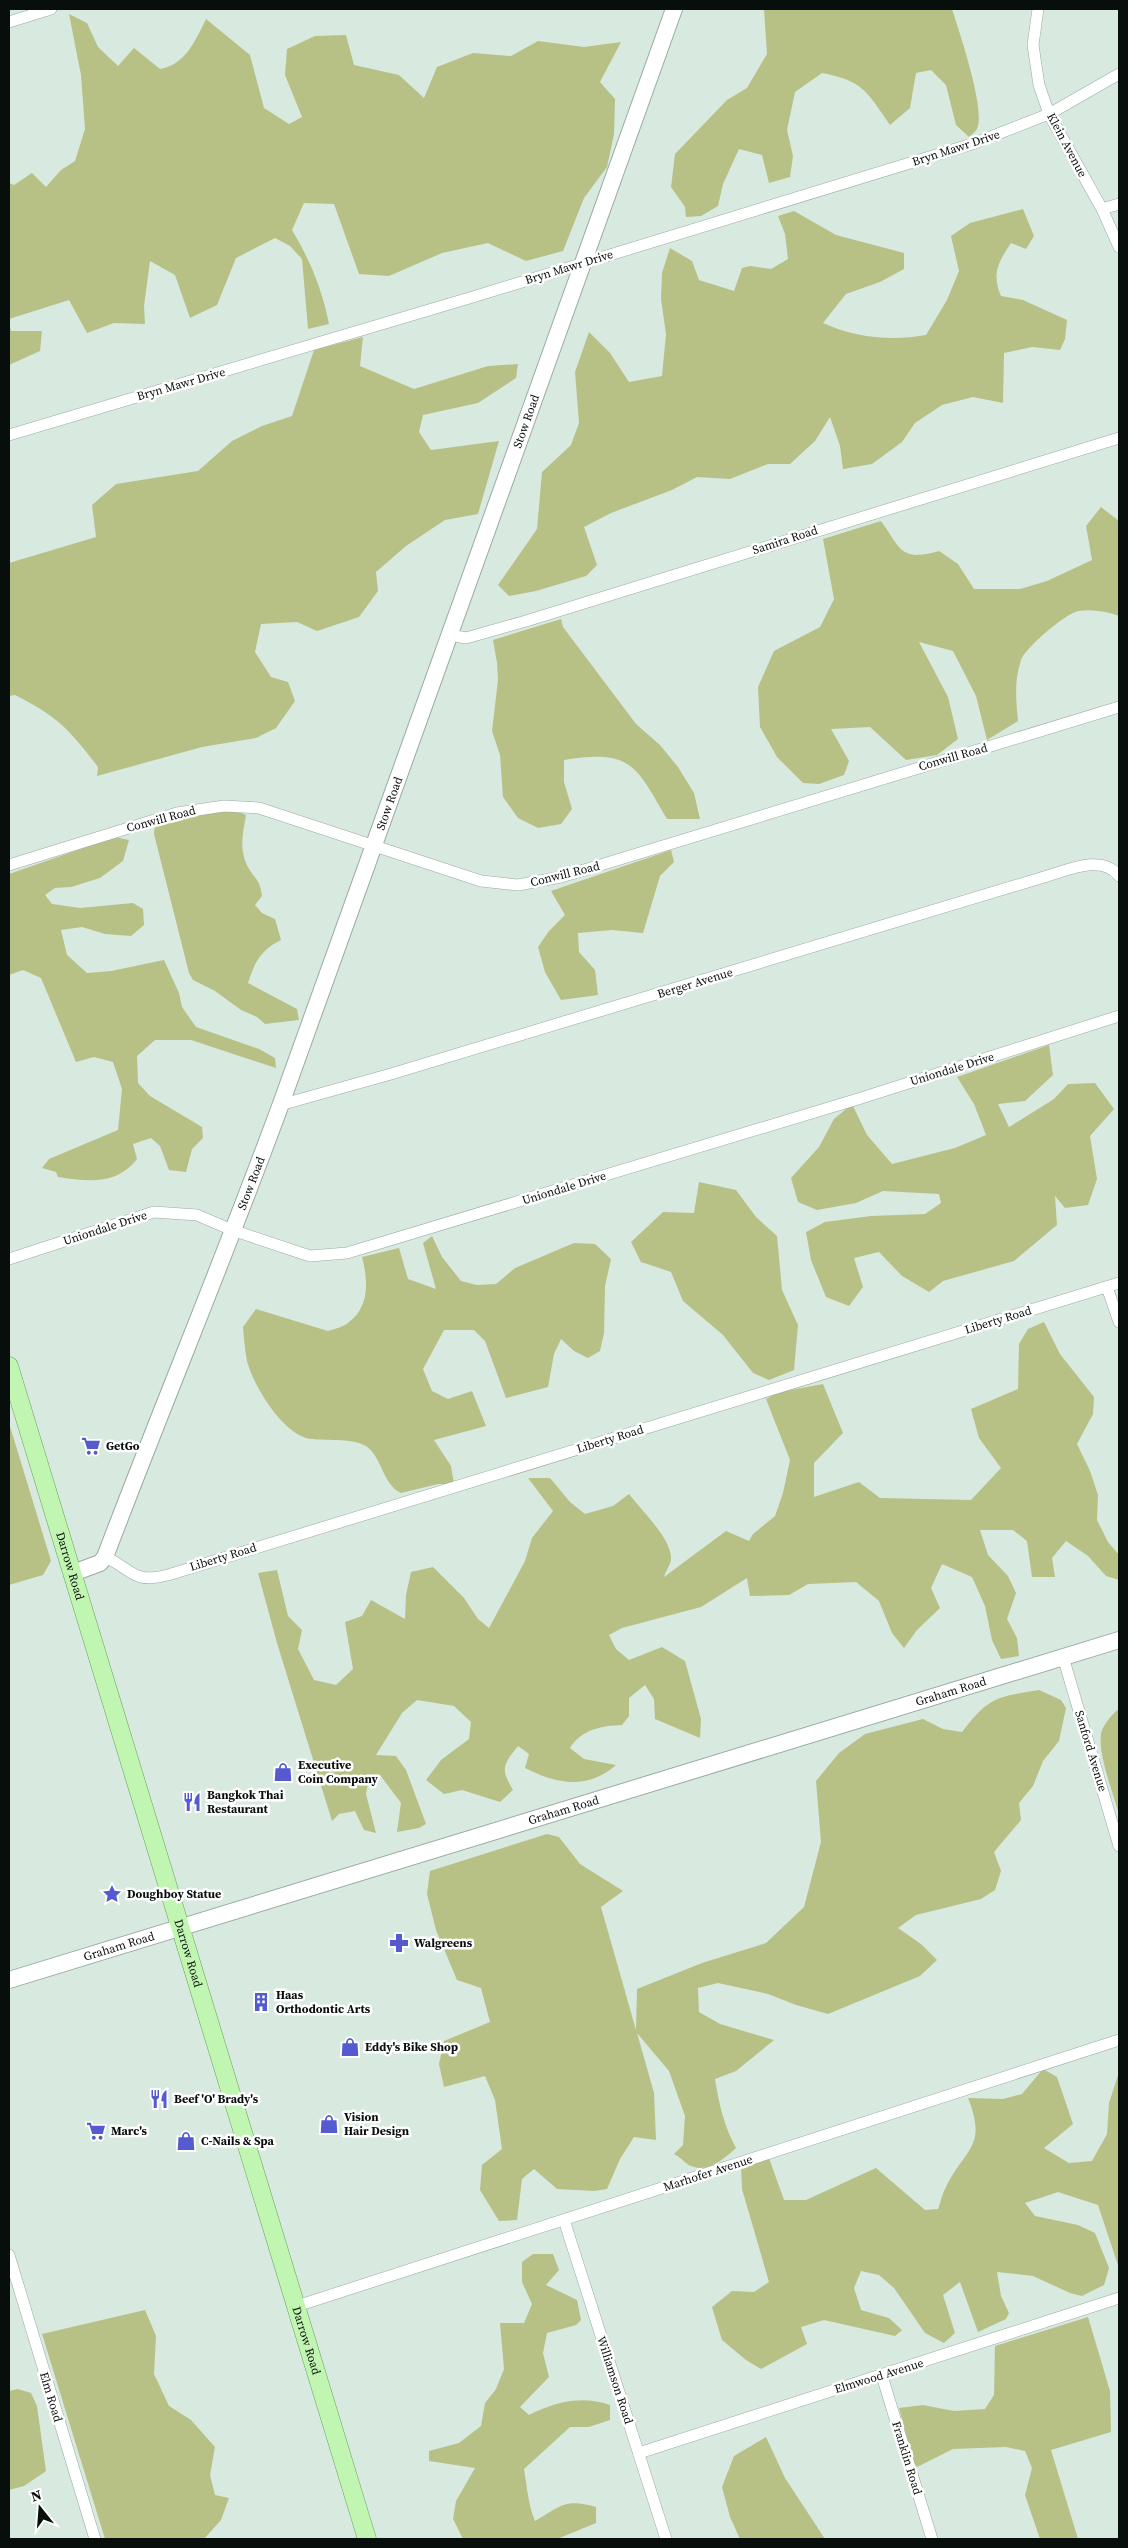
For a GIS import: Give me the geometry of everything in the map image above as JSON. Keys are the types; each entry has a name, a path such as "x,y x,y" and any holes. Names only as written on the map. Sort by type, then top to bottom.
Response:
{"main road":[{"name":"Darrow Road","path":"9,1366 367,2539"}],"street":[{"path":"9,22 51,9"},
{"name":"Stow Road","path":"106,1557 280,1105 674,9"},
{"name":"Klein Avenue","path":"1038,9 1033,34 1033,56 1039,85 1049,114 1102,209 1119,246"},
{"name":"Bryn Mawr Drive","path":"9,435 582,264 972,144 1049,114 1119,74"},
{"path":"1102,209 1119,204"},
{"name":"Samira Road","path":"450,635 466,638 517,623 1119,438"},
{"name":"Conwill Road","path":"9,865 177,813 224,806 259,808 481,881 518,885 534,883 652,850 1119,707"},
{"name":"Berger Avenue","path":"280,1105 457,1055 1044,876 1097,864 1109,866 1119,876"},
{"name":"Uniondale Drive","path":"9,1259 154,1212 197,1215 232,1230 310,1256 347,1254 813,1113 1119,1016"},
{"name":"Liberty Road","path":"106,1557 140,1578 147,1579 168,1575 1119,1284"},
{"path":"1107,1287 1119,1322"},
{"path":"73,1573 100,1563 106,1557"},
{"name":"Graham Road","path":"9,1980 1119,1640"},
{"name":"Sanford Avenue","path":"1063,1657 1119,1846"},
{"name":"Marhofer Avenue","path":"297,2306 1119,2040"},
{"name":"Williamson Road","path":"564,2220 666,2539"},
{"name":"Elm Road","path":"9,2255 95,2539"},
{"name":"Elmwood Avenue","path":"639,2453 1119,2298"},
{"name":"Franklin Road","path":"882,2376 932,2539"}],"green space":[{"path":"764,9 952,9 975,88 979,119 977,129 969,137 956,125 946,85 931,70 916,73 910,108 890,125 876,104 856,84 822,73 795,92 787,130 793,156 790,177 769,183 762,155 739,149 723,184 718,206 701,216 686,217 685,207 671,187 675,154 727,100 747,88 767,54"},
{"path":"69,14 87,23 98,47 118,66 134,48 160,69 169,67 183,57 194,43 206,19 250,55 264,108 289,124 302,117 285,75 287,49 315,36 346,35 354,65 399,75 424,98 437,67 473,53 511,56 538,41 584,47 621,42 600,82 615,99 614,134 607,167 584,198 563,251 526,261 488,243 442,253 389,276 359,274 334,204 304,203 292,230 315,275 329,324 308,329 302,259 290,246 275,238 236,258 217,305 190,318 175,275 150,261 144,306 145,324 114,323 87,333 69,300 9,319 9,183 14,185 32,173 46,187 61,170 75,161 85,129 81,75"},
{"path":"1023,209 1034,236 1026,249 1011,243 1003,256 997,274 998,288 1001,296 1023,300 1067,320 1065,339 1060,350 1032,347 1004,353 1003,403 973,397 942,405 915,423 902,442 872,464 843,469 840,446 830,417 815,441 790,464 768,464 730,479 697,477 672,490 611,513 584,527 597,565 586,576 536,591 509,596 498,585 537,529 542,472 571,445 579,423 575,372 589,332 610,353 629,382 662,376 666,334 661,299 662,273 670,248 692,261 699,280 734,291 742,268 750,266 771,269 788,259 785,234 778,216 794,211 836,235 904,253 904,269 880,282 846,294 823,323 861,335 887,338 913,337 926,335 947,300 959,271 951,236 970,223"},
{"path":"9,323 11,331 42,331 40,351 9,365"},
{"path":"363,337 360,366 414,389 488,366 518,364 516,378 478,403 423,415 419,432 431,450 499,441 478,514 445,520 406,546 376,572 378,591 359,617 317,631 297,622 261,624 255,652 271,677 288,682 295,701 276,728 256,738 202,747 97,776 98,767 71,733 42,710 15,695 9,696 9,563 96,537 92,505 116,484 198,471 232,441 262,426 292,416 314,350"},
{"path":"1101,507 1119,521 1119,616 1099,611 1078,611 1064,618 1037,640 1021,660 1017,675 1018,721 987,740 976,696 953,651 919,642 948,697 958,739 937,755 906,760 870,727 831,729 849,761 844,775 819,784 803,783 777,757 760,727 758,687 774,651 820,627 834,599 823,539 881,521 903,551 916,555 939,551 958,564 974,589 1020,589 1047,581 1092,560 1086,526"},
{"path":"561,619 563,627 636,724 660,745 678,767 694,793 700,819 667,819 639,774 618,760 604,757 564,760 564,782 572,809 561,824 538,828 518,818 503,797 500,755 492,731 498,680 493,640"},
{"path":"238,811 246,815 242,840 243,853 261,890 262,896 255,905 262,913 275,919 281,940 268,948 260,957 253,968 248,983 297,1009 299,1020 265,1024 257,1017 241,1010 215,991 193,980 189,973 154,834 155,825 199,812"},
{"path":"115,837 129,840 123,861 100,878 71,887 55,888 45,895 52,904 80,908 133,903 143,909 144,925 131,936 105,934 82,927 61,930 67,955 87,973 111,971 164,960 179,993 182,1007 196,1027 259,1049 275,1058 276,1068 191,1040 155,1040 137,1056 138,1083 150,1096 202,1127 203,1138 192,1149 186,1172 169,1170 160,1146 151,1138 133,1144 137,1159 120,1173 101,1180 69,1179 58,1177 56,1172 42,1168 49,1159 118,1130 122,1089 113,1062 94,1057 76,1062 41,978 23,970 9,975 9,874"},
{"path":"671,850 674,862 660,876 643,933 612,930 578,933 579,952 595,970 598,995 561,1000 545,972 538,947 549,931 565,915 551,891"},
{"path":"1049,1045 1053,1075 1025,1101 998,1104 1009,1127 1054,1099 1068,1084 1095,1083 1114,1109 1090,1136 1097,1179 1088,1205 1065,1208 1055,1196 1057,1225 1014,1261 943,1281 929,1292 902,1276 879,1252 854,1258 863,1287 849,1306 826,1297 811,1260 806,1232 825,1222 871,1216 925,1214 941,1203 939,1194 883,1191 856,1203 817,1210 798,1202 791,1178 819,1147 834,1119 852,1104 867,1135 892,1164 955,1148 986,1135 974,1104 957,1077"},
{"path":"699,1182 736,1190 756,1217 777,1236 782,1290 798,1325 794,1370 769,1380 753,1373 723,1335 683,1301 671,1272 641,1262 631,1242 663,1212 694,1213"},
{"path":"432,1236 442,1257 461,1281 477,1285 496,1284 515,1268 574,1243 595,1244 611,1259 605,1286 604,1333 600,1351 588,1358 574,1351 561,1339 554,1354 548,1387 506,1398 485,1341 474,1330 444,1330 423,1369 432,1391 448,1399 472,1391 486,1426 434,1440 451,1466 454,1484 438,1484 401,1493 390,1484 376,1457 366,1446 360,1443 345,1441 306,1438 297,1434 278,1417 269,1406 250,1371 246,1357 243,1327 256,1309 328,1331 347,1324 356,1316 364,1301 366,1283 362,1257 399,1248 408,1279 436,1289 423,1243"},
{"path":"1044,1322 1060,1354 1094,1397 1093,1414 1077,1444 1090,1471 1098,1495 1097,1520 1108,1542 1119,1555 1119,1580 1106,1576 1088,1556 1066,1541 1052,1558 1055,1577 1032,1577 1027,1541 1013,1530 980,1530 988,1555 1008,1576 1016,1593 1007,1619 1017,1638 1019,1656 1001,1659 992,1640 985,1606 972,1577 942,1564 931,1588 940,1608 917,1630 904,1648 892,1633 879,1601 856,1582 808,1584 789,1595 750,1596 747,1578 701,1607 622,1628 609,1635 616,1649 629,1660 662,1647 685,1661 701,1719 700,1738 655,1719 654,1699 645,1685 629,1698 629,1716 622,1725 607,1726 586,1733 570,1748 584,1759 616,1765 594,1778 572,1782 560,1781 525,1768 529,1754 518,1746 506,1762 505,1767 506,1777 513,1790 500,1802 462,1790 444,1794 426,1780 441,1760 469,1739 471,1722 454,1706 417,1700 402,1713 376,1755 396,1756 406,1770 426,1824 419,1828 397,1832 401,1803 380,1775 368,1783 366,1794 376,1833 364,1830 355,1811 339,1814 332,1821 277,1643 258,1573 277,1570 288,1616 302,1630 298,1649 314,1680 336,1685 353,1669 345,1622 362,1616 371,1600 405,1619 406,1595 411,1572 433,1567 464,1598 478,1619 489,1628 525,1561 532,1538 553,1511 528,1478 550,1478 570,1502 585,1514 613,1506 629,1494 655,1525 667,1543 671,1559 664,1577 726,1531 749,1541 753,1534 775,1516 783,1493 790,1460 766,1399 780,1392 823,1384 843,1433 814,1463 814,1497 859,1482 880,1498 971,1500 1001,1468 979,1438 971,1409 1018,1389 1019,1344 1028,1329"},
{"path":"9,1423 51,1561 43,1575 9,1585"},
{"path":"1039,1690 1061,1700 1066,1708 1059,1741 1043,1761 1033,1786 1019,1803 1021,1820 994,1852 1001,1871 995,1890 981,1899 916,1915 898,1928 921,1944 937,1960 920,1976 828,2014 796,2005 768,1994 718,1983 698,1988 699,2012 720,2024 774,2040 736,2071 715,2079 723,2115 736,2148 712,2166 700,2168 689,2165 674,2154 683,2145 685,2116 669,2071 637,2033 654,2093 656,2140 634,2137 620,2159 607,2189 594,2191 557,2189 534,2169 522,2179 517,2220 499,2221 480,2190 482,2165 502,2149 495,2100 485,2076 444,2087 439,2064 444,2041 490,2022 481,1988 457,1980 436,1930 427,1894 430,1871 547,1834 559,1837 580,1864 623,1891 601,1907 636,2030 637,1989 702,1963 766,1943 804,1907 821,1842 816,1781 839,1753 865,1734 923,1719 943,1729 962,1732 979,1712 994,1700"},
{"path":"1119,1709 1118,1811 1106,1772 1101,1734 1103,1727"},
{"path":"1043,2069 1057,2077 1073,2124 1044,2148 1069,2163 1092,2161 1107,2134 1109,2103 1119,2072 1119,2268 1098,2205 1058,2192 1025,2203 1035,2216 1078,2225 1095,2233 1109,2268 1104,2285 1082,2296 1070,2293 1033,2276 997,2272 1001,2296 1009,2313 1006,2319 978,2332 960,2282 943,2295 955,2333 944,2343 925,2333 894,2288 879,2275 861,2271 854,2288 861,2310 889,2318 902,2330 895,2336 824,2320 801,2327 807,2344 761,2369 746,2360 722,2340 712,2307 732,2291 754,2292 769,2282 742,2189 741,2166 769,2158 784,2200 806,2200 876,2168 925,2210 938,2209 943,2192 975,2138 974,2115 968,2098 1003,2099 1022,2094"},
{"path":"533,2254 553,2254 559,2270 546,2285 577,2300 581,2320 576,2325 547,2333 543,2353 549,2377 520,2407 529,2415 569,2401 600,2402 610,2405 610,2420 589,2427 570,2427 524,2469 531,2509 535,2521 564,2505 586,2504 596,2507 596,2523 557,2539 463,2539 453,2519 456,2501 475,2468 429,2461 429,2451 459,2443 481,2426 485,2403 496,2389 504,2369 500,2323 524,2323 532,2304 522,2282 522,2262"},
{"path":"145,2310 156,2336 154,2374 169,2406 191,2420 215,2447 210,2475 215,2495 229,2498 221,2520 204,2539 105,2539 42,2334"},
{"path":"1088,2317 1110,2391 1111,2432 1051,2450 1078,2539 1040,2539 1025,2495 1032,2468 1025,2451 1006,2447 953,2449 915,2468 899,2408 923,2405 954,2411 985,2409 994,2395 995,2346"},
{"path":"18,2389 31,2393 37,2406 46,2471 24,2486 9,2490 9,2391"},
{"path":"766,2437 785,2478 825,2539 740,2539 730,2517 722,2487 734,2456"}],"place":[{"name":"GetGo","path":"91,1446"},
{"name":"Executive Coin Company","path":"283,1772"},
{"name":"Bangkok Thai Restaurant","path":"192,1802"},
{"name":"Doughboy Statue","path":"112,1894"},
{"name":"Walgreens","path":"399,1943"},
{"name":"Haas Orthodontic Arts","path":"261,2002"},
{"name":"Eddy's Bike Shop","path":"350,2047"},
{"name":"Beef 'O' Brady's","path":"159,2099"},
{"name":"Vision Hair Design","path":"329,2124"},
{"name":"Marc's","path":"96,2131"},
{"name":"C-Nails & Spa","path":"186,2141"}]}
